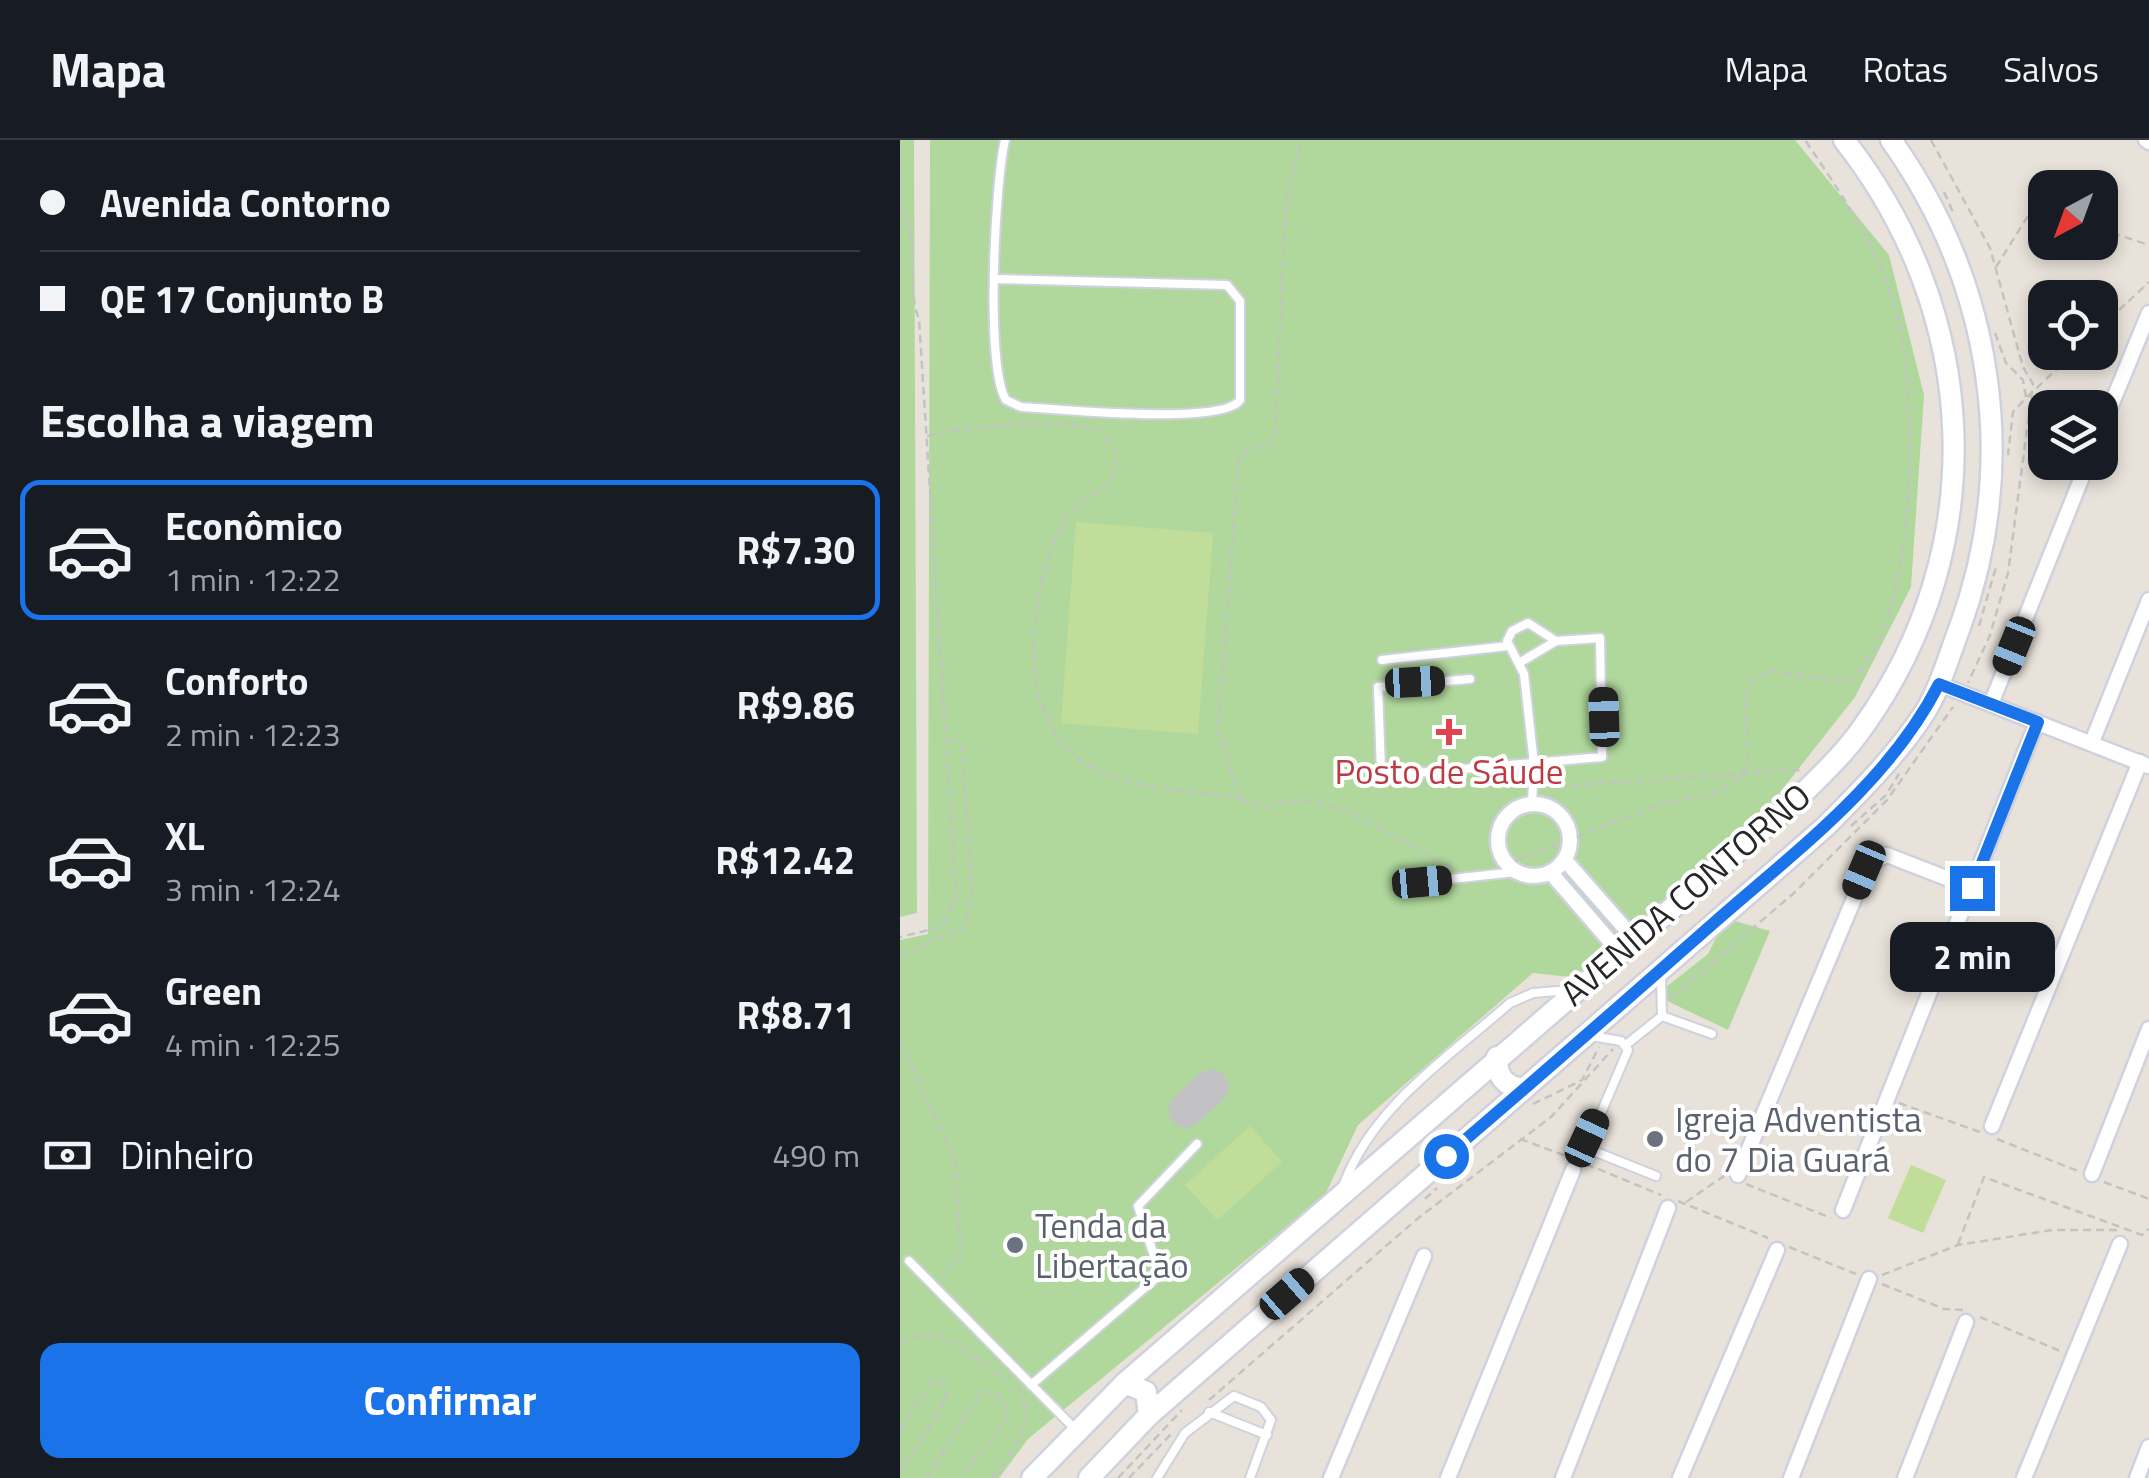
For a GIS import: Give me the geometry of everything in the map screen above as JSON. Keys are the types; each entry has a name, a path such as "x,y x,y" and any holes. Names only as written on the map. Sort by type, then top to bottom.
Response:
{"main road":[{"name":"AVENIDA CONTORNO","path":"1032,1478 1125,1383 1696,888 1826,770 1862,730 1896,672 1928,602 1950,516 1954,461 1952,404 1940,328 1929,288 1904,228 1844,140"},
{"name":"AVENIDA CONTORNO","path":"1089,1478 1148,1414 1596,1037 1661,970 1824,827 1894,752 1925,712 1939,684 1976,574 1989,488 1992,402 1987,362 1953,256 1891,140"},
{"path":"1928,602 1948,597 1958,602 1963,617"},
{"path":"1862,730 1876,752 1894,752"},
{"path":"1696,888 1716,893 1722,905 1719,919"},
{"path":"1497,1057 1500,1076 1527,1097"},
{"path":"1125,1383 1146,1392 1148,1414"}],"street":[{"path":"2117,390 2149,312"},
{"path":"1991,704 2081,480"},
{"path":"2092,742 2149,600"},
{"path":"1939,684 2145,764 1992,1126"},
{"path":"1843,1216 2038,722"},
{"path":"1532,804 1544,806 1563,818 1570,840 1565,860 1550,873 1539,876 1512,868 1498,844 1504,821 1511,812 1532,804"},
{"path":"1738,1175 1869,863 1887,855 1972,888"},
{"path":"1565,860 1628,947"},
{"path":"1550,873 1628,947"},
{"path":"2092,1174 2149,1029"},
{"path":"1448,1478 1573,1170"},
{"path":"1563,1478 1668,1208"},
{"path":"2024,1478 2118,1235"},
{"path":"1680,1478 1776,1250"},
{"path":"1331,1478 1424,1256"},
{"path":"1791,1478 1870,1279"},
{"path":"1905,1478 1966,1322"},
{"path":"2137,1478 2149,1447"}],"lane":[{"path":"995,278 1227,284 1240,302 1240,400 1228,410 1142,413 1012,405 998,384 995,278 1005,140"},
{"path":"1532,804 1534,764 1519,663 1508,646 1509,636 1522,624 1533,624 1556,641"},
{"path":"1470,679 1378,688 1381,771 1389,776 1605,754 1602,642 1596,637 1556,641 1519,663"},
{"path":"1382,660 1508,646"},
{"path":"1422,882 1512,868"},
{"path":"1661,970 1662,1016"},
{"path":"1339,1197 1357,1152 1381,1119 1510,1003 1534,993 1580,989"},
{"path":"1662,1016 1712,1034"},
{"path":"1656,1176 1590,1151 1585,1144 1627,1044 1662,1016"},
{"path":"1596,1037 1627,1044"},
{"path":"1031,1385 1155,1279 1157,1265 1138,1206 1197,1144"},
{"path":"909,1261 1076,1430"},
{"path":"1156,1478 1185,1433 1229,1396 1238,1396 1266,1412 1271,1420 1250,1478"},
{"path":"1209,1412 1267,1435"}],"path":[{"path":"1240,798 1218,729 1238,456 1250,447 1275,439 1286,202 1301,140"},
{"path":"1512,868 1666,802 1712,795 1742,774 1748,764 1746,694 1756,676 1772,671 1848,682 1874,656 1898,576 1912,458 1899,321 1890,291 1858,226 1804,140"},
{"path":"900,152 901,208 909,221 927,436 956,899 941,927 900,937"},
{"path":"1939,185 1955,218"},
{"path":"1996,267 2028,216"},
{"path":"2118,235 2149,246"},
{"path":"2118,311 2149,282"},
{"path":"1993,327 2006,363 2022,380 2026,398"},
{"path":"2007,469 2014,412 2055,370"},
{"path":"927,436 995,426 1090,427 1104,434 1113,446 1116,464 1110,480 1062,520 1033,608 1032,658 1052,734 1066,752 1118,778 1240,798 1267,808 1294,798 1348,810 1421,854 1456,868"},
{"path":"1975,636 1989,600 1997,558"},
{"path":"1841,833 1886,795 1924,734"},
{"path":"900,956 964,928 972,895 962,744 946,736"},
{"path":"1534,788 1826,770"},
{"path":"1527,1097 1582,1080 1596,1037"},
{"path":"900,1042 955,1160 962,1254 935,1285"},
{"path":"1894,1108 1895,1102 1908,1103 2149,1199"},
{"path":"1519,1138 1944,1309 1959,1308 2059,1351 2067,1348"},
{"path":"1684,1204 1722,1176 1843,1216"},
{"path":"1958,1246 1984,1177 2118,1235"},
{"path":"1415,1205 1443,1182"},
{"path":"2142,1236 2149,1228"},
{"path":"1870,1279 1918,1265 1958,1246 2052,1230 2149,1238"},
{"path":"900,1341 923,1333 954,1341 996,1373 1014,1380 1024,1400 1026,1424 1018,1447 993,1478"},
{"path":"900,1429 933,1380 945,1384 946,1400 900,1473"},
{"path":"927,1478 981,1392 996,1392 1008,1411 1000,1430 960,1478"},
{"path":"1118,1478 1192,1399"}],"green space":[{"path":"900,140 914,140 917,913 900,917"},
{"path":"930,140 1795,140 1889,255 1924,395 1911,587 1855,697 1777,796 1579,978 1533,973 1358,1125 1325,1195 1028,1439 999,1478 900,1478 900,940 928,934"},
{"path":"1076,522 1213,533 1198,734 1061,723"},
{"path":"1735,921 1770,931 1728,1030 1665,1000 1665,988 1708,954 1719,932"},
{"path":"1250,1126 1282,1162 1217,1220 1185,1185"},
{"path":"1911,1165 1946,1180 1923,1233 1888,1218"}],"taxiway":[{"path":"1186,1110 1211,1087"}],"place":[{"name":"Posto de Sáude","path":"1449,732"},
{"name":"Igreja Adventista do 7 Dia Guará","path":"1655,1139"},
{"name":"Tenda da Libertação","path":"1015,1245"}],"route":[{"path":"1446,1156 1856,797 1925,712 1939,684 2038,722 1972,888"}]}
